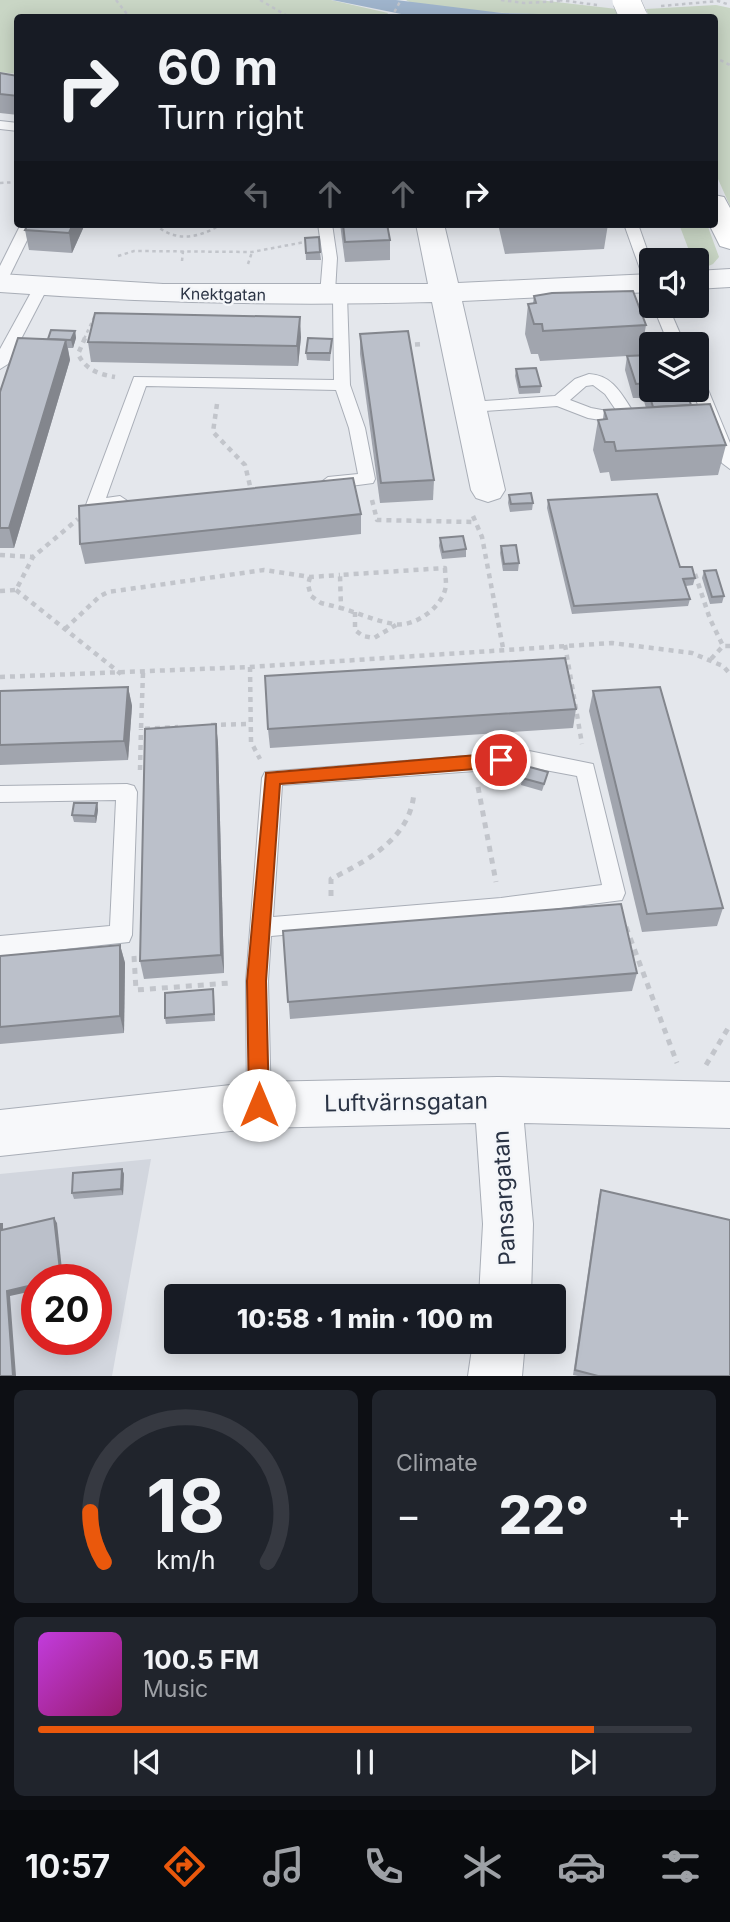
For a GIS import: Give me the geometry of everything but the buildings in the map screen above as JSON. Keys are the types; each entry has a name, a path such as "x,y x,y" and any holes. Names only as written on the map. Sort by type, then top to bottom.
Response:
{"main road":[{"path":"718,212 730,240"}],"street":[{"path":"431,228 470,407 480,501"},
{"path":"709,279 730,278"},
{"name":"Knektgatan","path":"0,282 106,291 334,295 445,294 639,282"},
{"name":"Luftvärnsgatan","path":"0,1133 259,1105 498,1100 730,1105"},
{"name":"Pansargatan","path":"498,1100 505,1196 507,1284"},
{"path":"495,1376 498,1354"}],"lane":[{"path":"0,282 26,228"},
{"path":"632,228 639,248"},
{"path":"315,484 367,479 357,428 342,385 342,346 326,231"},
{"path":"3,357 41,287"},
{"path":"134,501 95,505 140,381 342,385"},
{"path":"470,407 559,401"},
{"path":"705,402 730,463"},
{"path":"259,1105 257,981 272,778 528,759 586,770 614,893 500,907 261,927"},
{"path":"0,794 127,792 121,935 0,946"}],"path":[{"path":"116,0 127,14"},
{"path":"260,0 284,14"},
{"path":"501,0 524,3 563,1"},
{"path":"717,0 730,5"},
{"path":"158,228 173,235 205,234 215,228"},
{"path":"118,256 134,251 252,252 326,231"},
{"path":"182,261 183,251"},
{"path":"248,264 252,252"},
{"path":"78,354 106,291"},
{"path":"342,346 435,344"},
{"path":"3,357 78,354"},
{"path":"78,354 84,366 93,373 140,381"},
{"path":"220,383 213,432 245,465 251,490"},
{"path":"367,479 377,520 474,522"},
{"path":"480,501 474,522 482,537 503,648"},
{"path":"16,590 33,557 95,505"},
{"path":"0,555 33,557"},
{"path":"65,629 100,596 108,592 264,570 310,577 445,568 446,586 441,599 425,617 396,625 374,638 363,636 355,629 355,612"},
{"path":"695,574 710,619 723,646"},
{"path":"340,575 341,608"},
{"path":"310,577 307,584 310,596 318,604 341,608 396,625"},
{"path":"0,591 16,590 121,674"},
{"path":"0,677 143,673 612,643 670,649 711,659 730,674"},
{"path":"565,645 586,770"},
{"path":"711,659 723,646 730,646"},
{"path":"250,667 251,742 272,778"},
{"path":"127,792 139,771 143,673"},
{"path":"209,725 249,723"},
{"path":"141,729 182,727"},
{"path":"473,761 500,907"},
{"path":"332,922 331,878 362,863 395,836 409,818 415,802 411,766"},
{"path":"614,893 681,1072"},
{"path":"121,935 134,943 136,990 257,981"}],"shaded area":[{"path":"151,1159 112,1376 0,1376 0,1174"}],"green space":[{"path":"0,0 331,0 388,13 14,14 14,74 0,72"},
{"path":"406,0 539,0 617,9 619,14 524,14 418,4"},
{"path":"716,5 730,8 730,206 718,179 718,14 648,14 646,9"},
{"path":"681,228 708,228 719,257 709,266 709,248 688,248"}],"water":[{"path":"332,0 396,0 502,13 542,14 401,14"}],"route":[{"path":"259,1105 257,981 272,778 501,760"}]}
